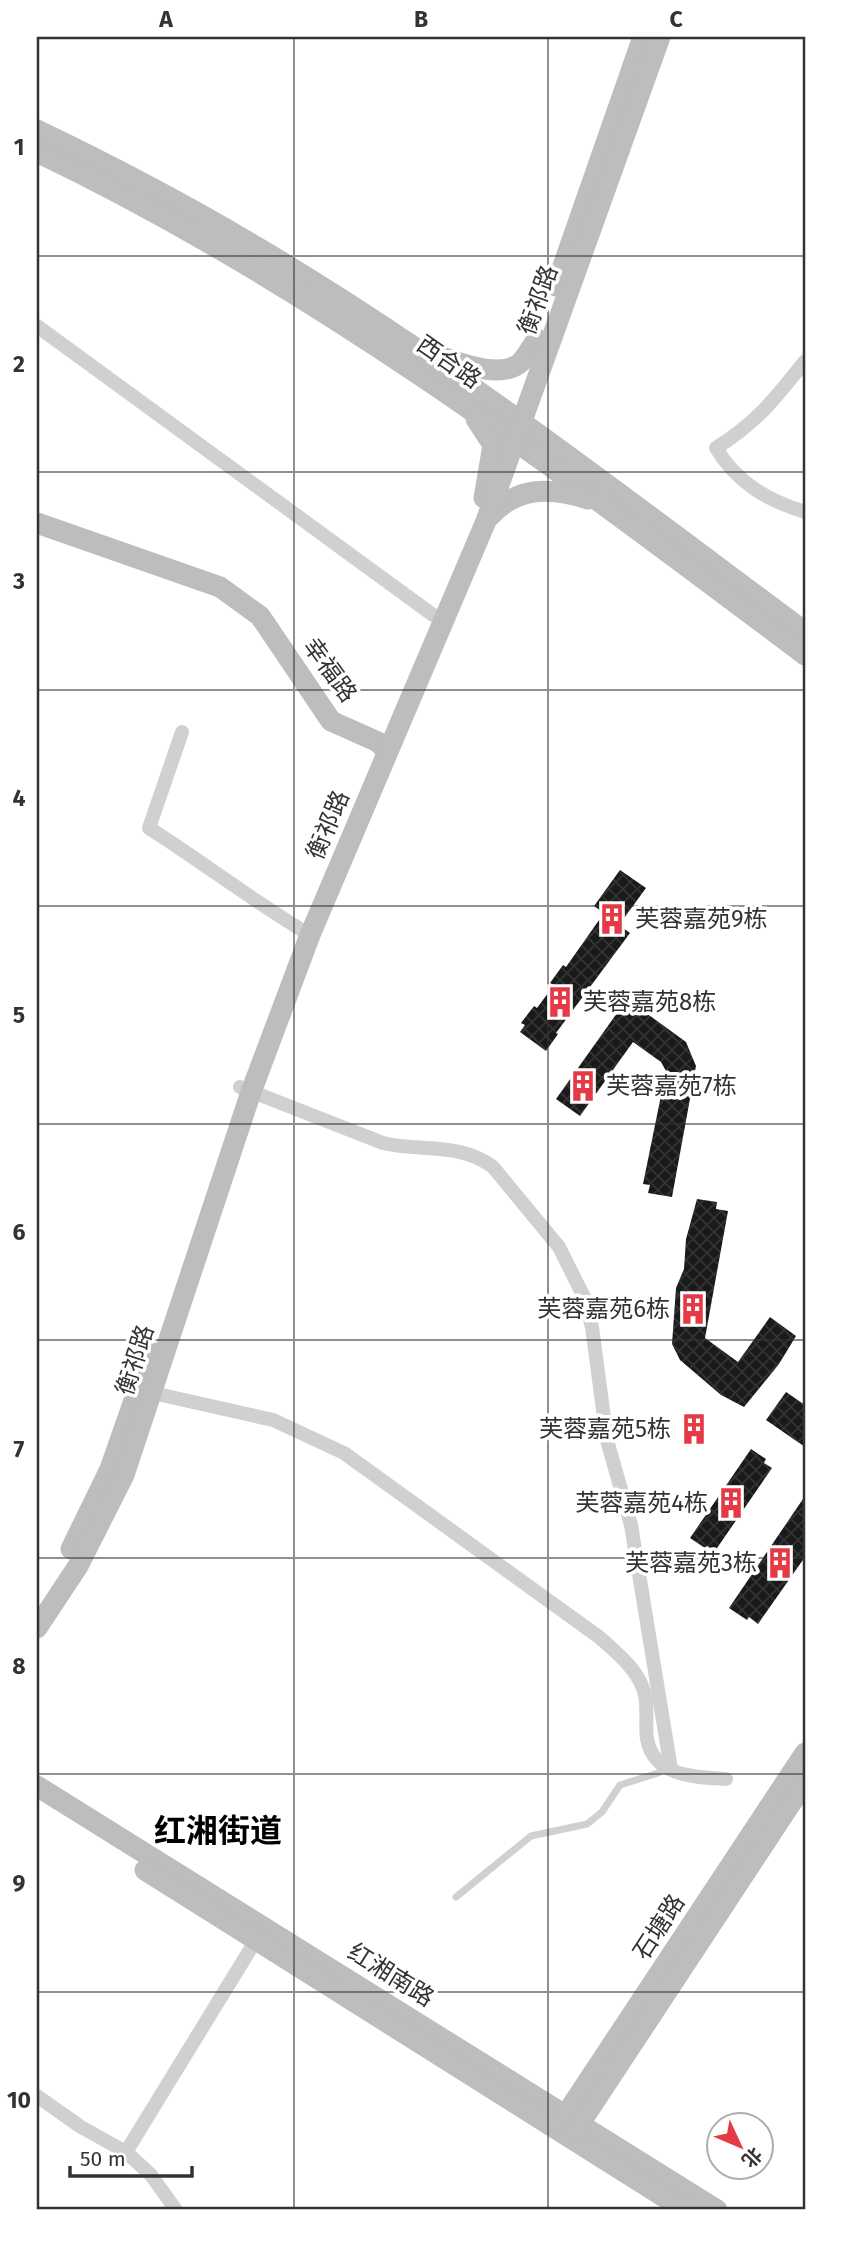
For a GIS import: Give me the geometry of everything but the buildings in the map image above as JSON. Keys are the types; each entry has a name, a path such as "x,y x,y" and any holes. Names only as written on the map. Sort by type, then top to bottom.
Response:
{"street":[{"name":"衡祁路","path":"380,747 486,520 537,339 643,37"},
{"name":"衡祁路","path":"37,1605 86,1521 110,1469 245,1090 305,932 433,615 539,375 660,37"},
{"name":"西合路","path":"37,130 189,208 280,261 414,348 604,504 805,655"},
{"name":"西合路","path":"37,152 165,218 258,271 404,362 460,402 514,428 576,463 805,632"},
{"path":"37,326 433,615"},
{"path":"414,348 461,363 508,369 520,363 537,339"},
{"path":"805,361 766,411 748,428 716,448 730,470 771,502 805,512"},
{"path":"539,375 538,409 544,429 576,463"},
{"path":"460,402 486,431 493,445 484,498"},
{"path":"486,520 503,502 544,489 564,491 604,504"},
{"name":"幸福路","path":"37,523 219,587 260,616 331,721 380,747"},
{"name":"幸福路","path":"37,531 215,593 254,621 326,729 380,747"},
{"path":"182,732 149,828 208,865 241,894 305,932"},
{"name":"衡祁路","path":"37,1628 100,1526 124,1475 153,1393 245,1090"},
{"path":"245,1090 383,1143 400,1147 445,1147 481,1157 493,1167 559,1247 585,1299 592,1327 607,1440 631,1525 668,1768"},
{"path":"153,1393 273,1420 344,1453 599,1637 636,1675 645,1695 651,1751 668,1768 687,1776 726,1779"},
{"name":"石塘路","path":"568,2127 805,1753"},
{"name":"石塘路","path":"568,2127 805,1782"},
{"name":"红湘南路","path":"37,1786 568,2127 685,2210"},
{"name":"红湘南路","path":"37,1802 256,1940 568,2127 717,2210"},
{"path":"126,2152 256,1940"},
{"path":"37,2096 81,2127 126,2152 151,2175 176,2210"}],"lane":[{"path":"456,1897 531,1836 587,1825 601,1812 620,1785 668,1768"}],"place":[{"name":"芙蓉嘉苑9栋","path":"612,919"},
{"name":"芙蓉嘉苑8栋","path":"560,1002"},
{"name":"芙蓉嘉苑7栋","path":"583,1086"},
{"name":"芙蓉嘉苑6栋","path":"693,1309"},
{"name":"芙蓉嘉苑5栋","path":"694,1429"},
{"name":"芙蓉嘉苑4栋","path":"731,1503"},
{"name":"芙蓉嘉苑3栋","path":"780,1563"}],"district":[{"name":"红湘街道","path":"218,1831"}]}
